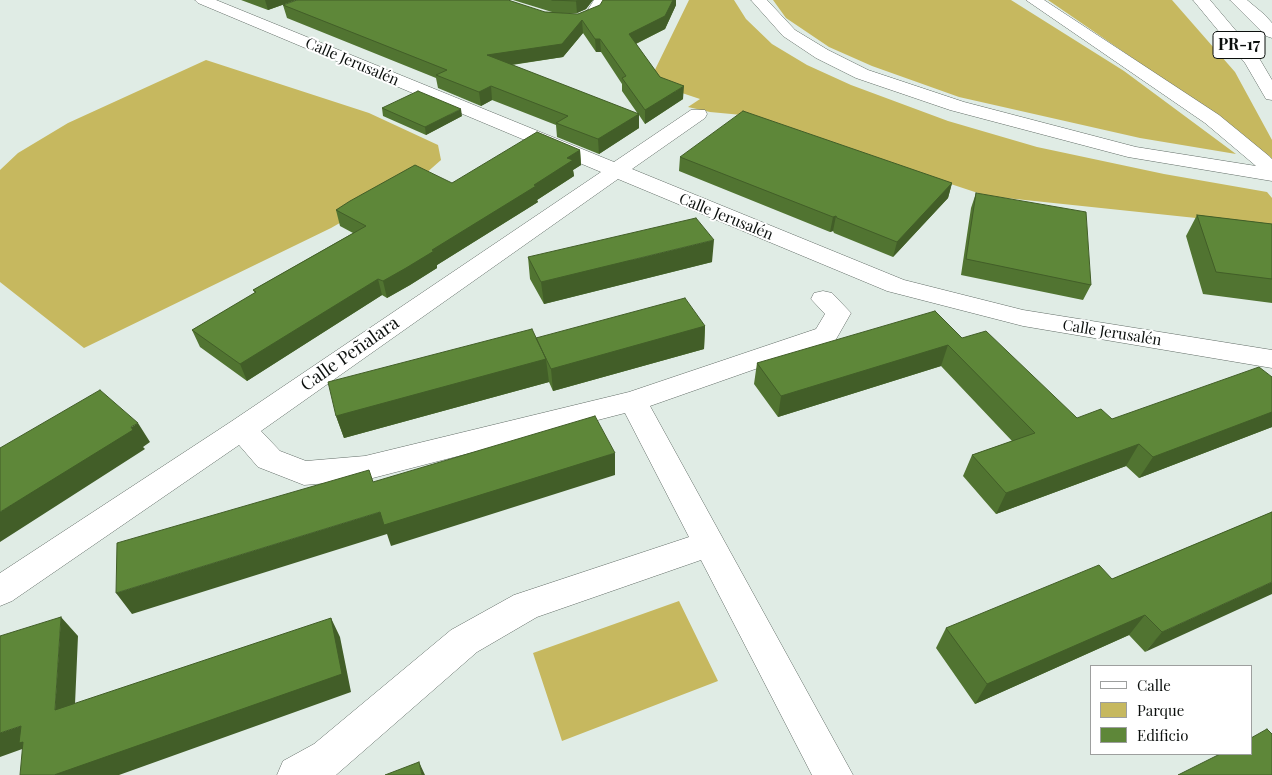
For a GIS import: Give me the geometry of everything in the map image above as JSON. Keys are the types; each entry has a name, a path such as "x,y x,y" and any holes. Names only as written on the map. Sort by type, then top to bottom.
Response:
{"main road":[{"name":"Calle Jerusalén","path":"203,0 896,286 1023,318 1272,359"},
{"path":"553,20 579,20 593,14 602,0"},
{"path":"759,0 789,33 822,54 862,74 957,106 1135,153 1272,174"},
{"path":"1034,0 1212,119 1262,160 1272,174"},
{"name":"PR-17","path":"1200,0 1222,22 1253,62 1272,95"},
{"name":"PR-17","path":"1238,0 1260,18 1272,33"},
{"path":"256,22 281,13"},
{"name":"Calle Peñalara","path":"0,591 242,429 698,114"},
{"path":"242,429 269,459 304,473 366,468 632,401 826,335 838,313 823,300"},
{"path":"632,401 833,775"},
{"path":"297,775 328,758 464,641 526,606 709,544"}],"green space":[{"path":"689,0 734,0 746,19 772,44 807,65 851,85 948,121 1037,147 1164,174 1267,192 1272,198 1272,226 987,196 742,115 710,112 688,107 700,99 649,82"},
{"path":"773,0 1011,0 1124,71 1236,154 1140,138 959,97 872,66 829,47 786,18"},
{"path":"1048,0 1172,0 1235,72 1272,140 1272,159 1268,158 1240,132"},
{"path":"206,60 369,113 438,145 441,160 424,175 331,228 84,348 0,282 0,170 18,153 68,123"},
{"path":"679,601 718,681 562,741 533,653"}],"building":[{"path":"297,0 508,0 545,12 578,14 600,5 603,0 673,0 665,16 629,34 660,77 684,86 645,110 622,78 626,76 600,39 595,39 582,20 562,44 487,55 639,114 598,139 556,123 568,116 491,86 479,92 436,75 447,70 283,5"},
{"path":"418,91 461,109 425,127 382,108"},
{"path":"743,111 952,183 897,242 836,216 833,217 680,157"},
{"path":"537,132 580,150 567,158 573,160 534,185 536,186 432,250 434,251 383,281 378,279 240,364 192,330 256,292 253,290 366,226 336,210 350,201 415,165 452,183"},
{"path":"976,193 1086,212 1091,285 966,259"},
{"path":"1197,215 1272,224 1272,279 1216,272"},
{"path":"696,218 714,240 541,282 528,257"},
{"path":"685,298 705,326 551,369 536,338"},
{"path":"935,311 962,338 986,331 1077,418 1101,409 1112,419 1259,367 1272,377 1272,412 1153,457 1139,444 1006,493 972,455 1035,433 948,345 781,396 757,363"},
{"path":"532,329 546,359 336,416 328,382"},
{"path":"100,390 138,423 131,427 133,430 0,512 0,448"},
{"path":"595,416 615,453 384,525 380,512 116,593 117,543 369,470 373,482"},
{"path":"1272,512 1272,582 1162,632 1145,615 987,684 946,628 1099,565 1112,579"},
{"path":"61,617 55,710 331,618 342,674 54,775 20,775 23,742 19,743 21,726 0,733 0,636"},
{"path":"1267,729 1272,734 1272,775 1178,775 1218,755 1252,755 1252,737"},
{"path":"419,762 422,775 385,775"}]}
